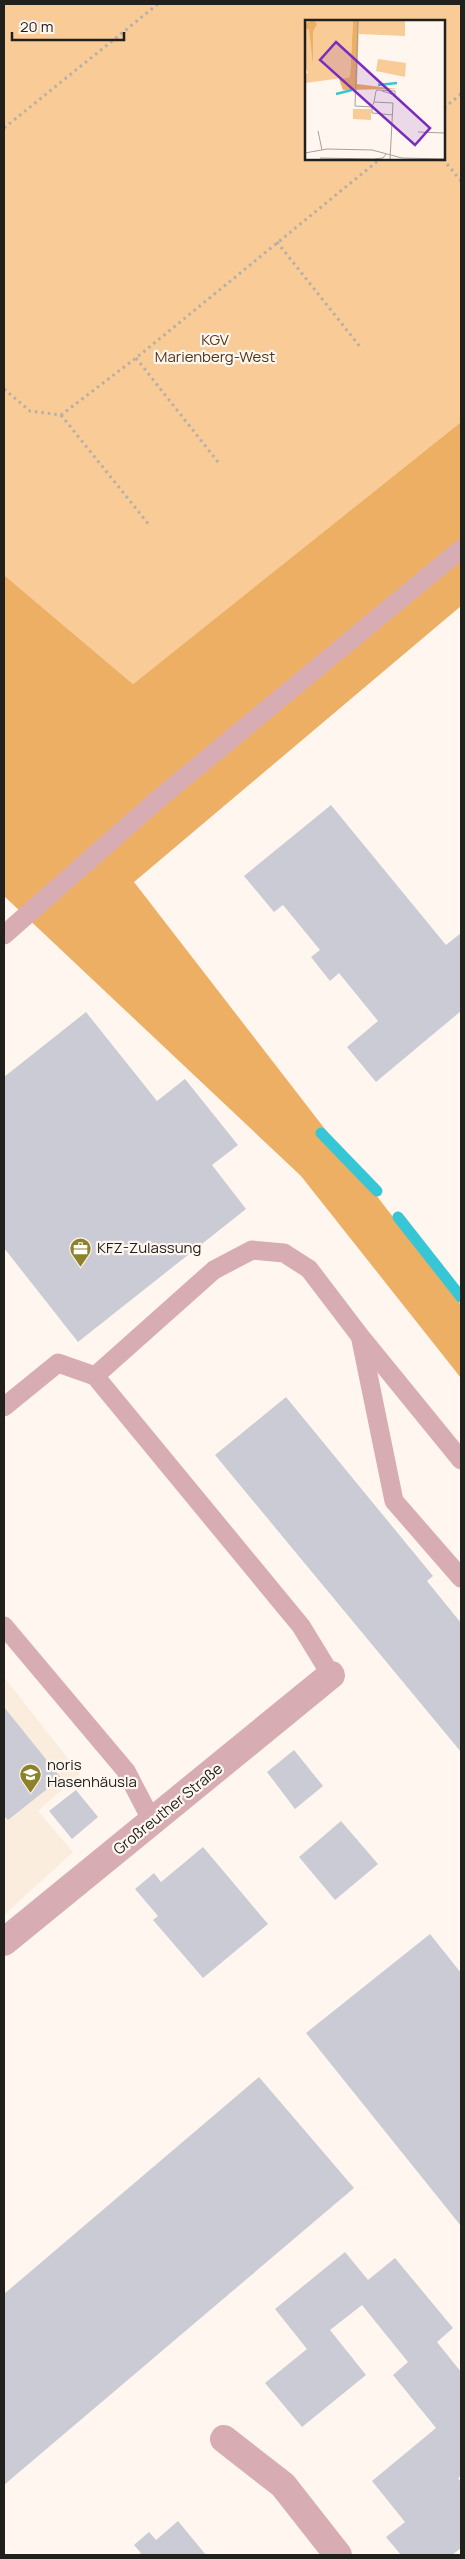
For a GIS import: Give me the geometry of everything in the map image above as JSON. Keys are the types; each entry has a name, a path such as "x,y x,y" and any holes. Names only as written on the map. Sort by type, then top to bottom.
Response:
{"street":[{"name":"Großreuther Straße","path":"4,1942 331,1675"},
{"path":"224,2439 283,2485 338,2555"}],"lane":[{"path":"4,935 156,801 461,549"},
{"path":"95,1376 214,1270 252,1250 284,1253 309,1269 360,1336 461,1460"},
{"path":"360,1336 394,1501 461,1578"},
{"path":"4,1406 58,1364 95,1376 301,1626 331,1675"},
{"path":"4,1626 126,1770 152,1821"}],"path":[{"path":"4,128 158,4"},
{"path":"445,107 461,94"},
{"path":"61,415 136,358 379,160"},
{"path":"444,160 461,181"},
{"path":"277,242 361,348"},
{"path":"136,358 218,462"},
{"path":"4,389 30,411 61,415 150,526"}],"shaded area":[{"path":"461,422 461,606 134,882 461,1305 461,1378 301,1176 4,896 4,575 133,684"},
{"name":"noris Hasenhäusla","path":"4,1677 80,1774 38,1811 73,1852 4,1915"}],"green space":[{"name":"KGV Marienberg-West","path":"4,4 461,4 461,422 133,684 4,575"}],"building":[{"path":"331,805 446,945 461,933 461,1011 376,1082 347,1047 378,1021 339,973 330,981 311,957 320,950 283,905 274,912 244,876"},
{"path":"86,1012 157,1101 185,1079 238,1145 212,1165 246,1209 78,1342 4,1248 4,1077"},
{"path":"286,1397 433,1576 427,1581 461,1623 461,1752 215,1455"},
{"path":"4,1707 61,1778 8,1820 4,1816"},
{"path":"294,1750 323,1786 295,1809 267,1772"},
{"path":"76,1790 98,1817 72,1839 49,1811"},
{"path":"341,1821 378,1864 335,1900 299,1857"},
{"path":"203,1847 268,1924 203,1978 153,1920 158,1916 135,1889 154,1873 161,1882"},
{"path":"430,1934 461,1973 461,2226 306,2033"},
{"path":"259,2077 354,2188 4,2485 4,2294"},
{"path":"345,2252 368,2280 395,2258 453,2328 437,2342 461,2372 461,2476 458,2478 461,2482 461,2548 452,2555 401,2555 386,2537 405,2522 372,2481 436,2428 393,2375 408,2362 362,2305 330,2330 366,2375 302,2427 265,2383 307,2349 275,2309"},
{"path":"178,2521 206,2555 138,2555 141,2553 134,2545 149,2532 156,2540"}],"waterway":[{"path":"321,1133 377,1191"},
{"path":"398,1217 461,1297"}],"place":[{"name":"KFZ-Zulassung","path":"81,1267"},
{"name":"noris Hasenhäusla","path":"31,1793"}]}
